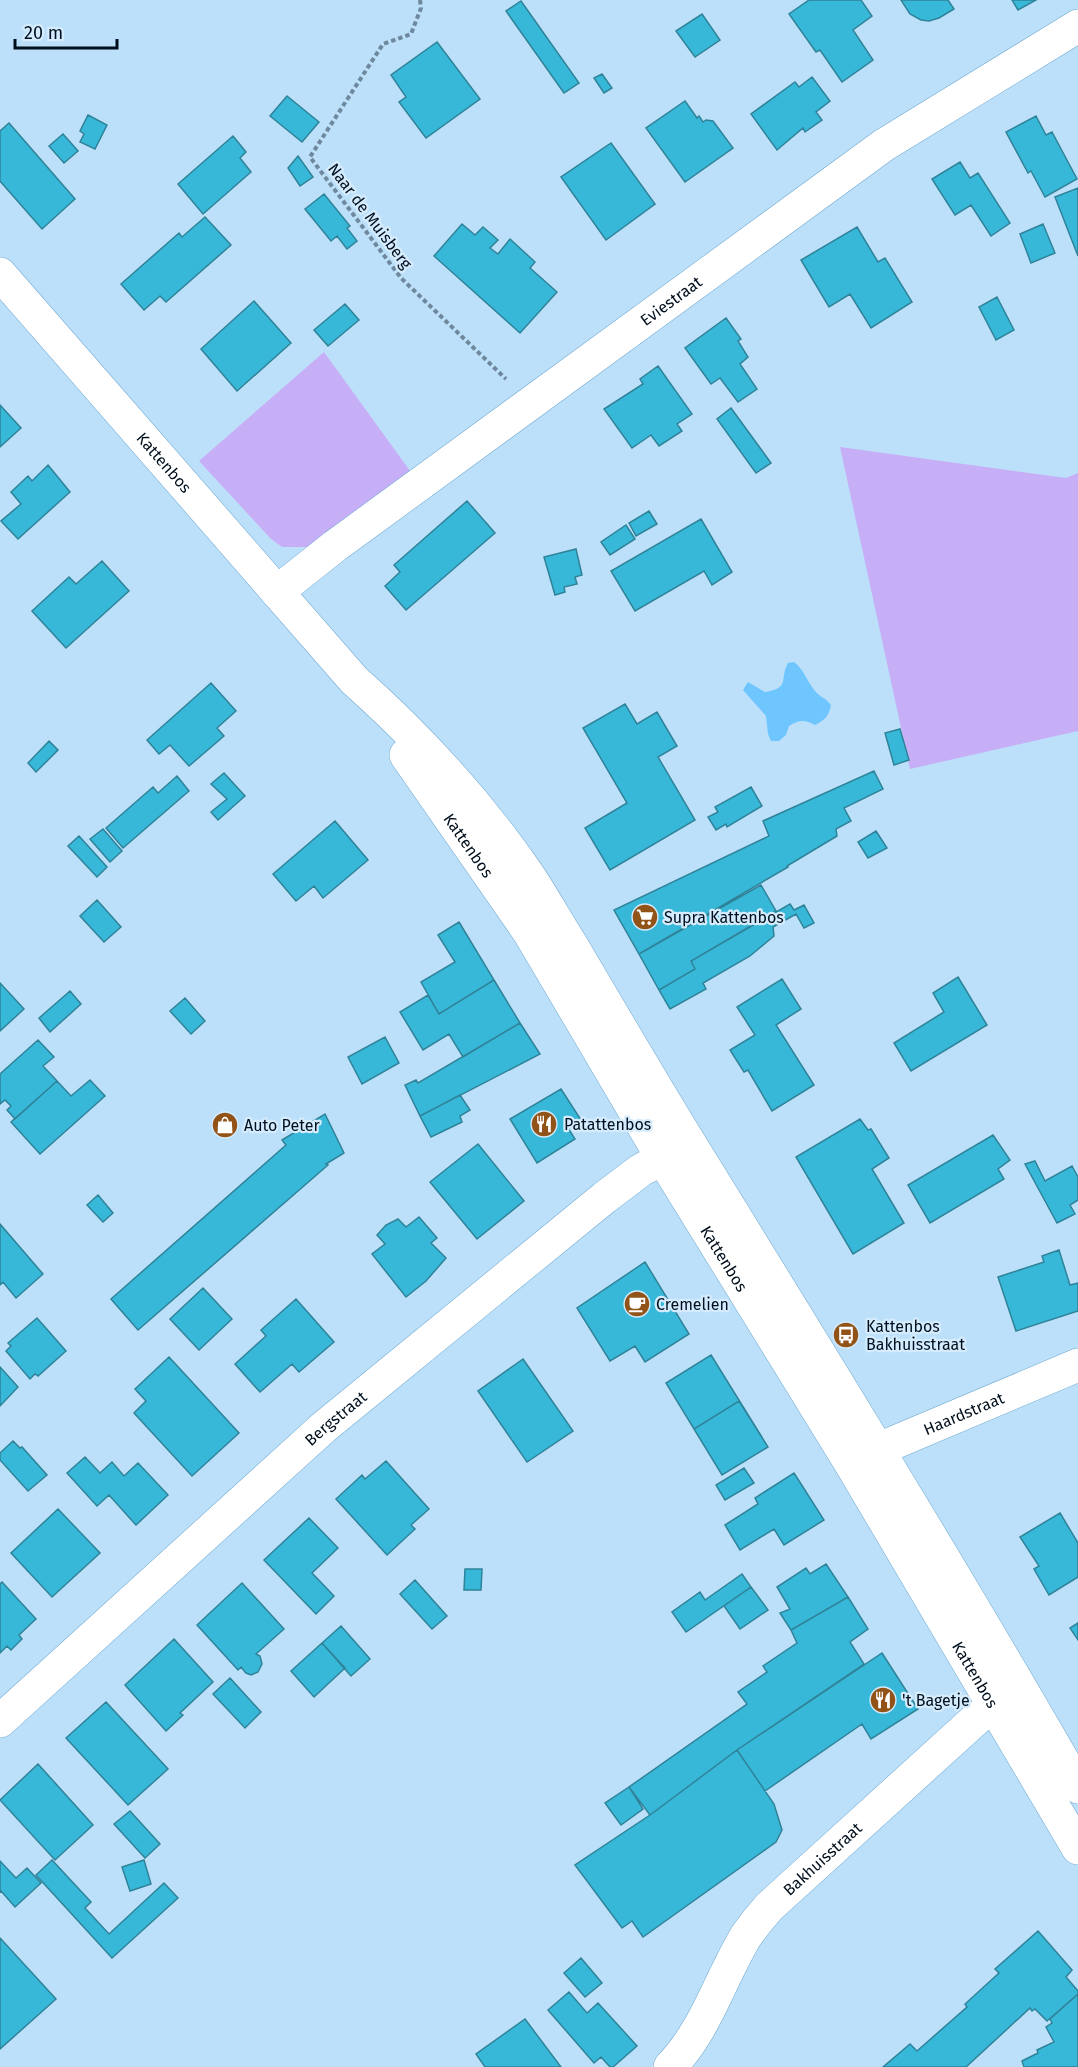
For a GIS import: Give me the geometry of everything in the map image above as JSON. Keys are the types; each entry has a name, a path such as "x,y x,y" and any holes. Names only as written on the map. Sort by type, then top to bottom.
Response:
{"main road":[{"name":"Eviestraat","path":"277,592 335,546 884,145 1078,26"},
{"name":"Kattenbos","path":"0,274 354,680 411,733 474,804 526,872 677,1151 851,1464 1078,1848"},
{"name":"Kattenbos","path":"677,1151 879,1449 1078,1787"},
{"name":"Bergstraat","path":"0,1721 324,1427 603,1198 641,1170 677,1151"},
{"name":"Haardstraat","path":"851,1464 879,1449 1078,1365"},
{"name":"Bakhuisstraat","path":"670,2067 689,2044 747,1935 769,1906 994,1705 1021,1687"}],"path":[{"name":"Naar de Muisberg","path":"420,0 421,8 411,34 383,44 310,157 401,278 530,404"}],"shaded area":[{"path":"324,352 413,475 310,547 282,547 271,539 199,461"},
{"path":"840,447 1066,478 1078,473 1078,731 910,769"}],"water":[{"path":"794,662 819,695 831,705 830,709 828,715 815,725 805,721 796,722 789,726 786,735 779,741 771,741 766,716 743,690 748,682 765,692 778,688 783,682 788,663"}],"building":[{"path":"809,0 861,0 872,16 853,30 873,60 842,82 820,50 816,52 789,14"},
{"path":"901,0 948,0 954,9 939,18 929,21 921,20 910,14"},
{"path":"1012,0 1036,0 1018,10"},
{"path":"521,1 579,83 564,93 506,11"},
{"path":"702,14 720,40 695,57 676,31"},
{"path":"437,42 480,99 426,138 399,102 406,97 391,75"},
{"path":"602,74 612,88 604,93 594,78"},
{"path":"812,77 830,101 816,112 822,120 805,132 803,128 777,150 751,114 795,82 799,87"},
{"path":"287,96 319,122 302,142 270,116"},
{"path":"685,101 697,118 699,116 703,122 713,121 733,148 685,182 646,128"},
{"path":"88,115 107,125 95,149 80,142 84,134 80,131"},
{"path":"1036,116 1046,135 1052,132 1077,179 1045,197 1031,171 1028,173 1006,132"},
{"path":"9,123 75,199 42,229 0,181 0,131"},
{"path":"63,134 78,151 64,163 49,146"},
{"path":"233,136 246,152 240,158 251,172 203,214 178,184"},
{"path":"611,143 655,204 606,240 561,177"},
{"path":"298,156 313,177 300,186 288,168"},
{"path":"960,162 970,178 978,173 1010,223 991,236 971,205 955,215 932,179"},
{"path":"1078,188 1078,256 1055,197"},
{"path":"324,194 350,226 347,228 357,241 347,249 337,236 331,241 305,209"},
{"path":"205,217 231,245 166,302 160,296 144,310 121,284 179,233 182,237"},
{"path":"462,224 475,235 483,227 498,240 490,248 498,254 510,239 535,262 530,268 557,292 520,333 434,256"},
{"path":"1043,224 1055,253 1031,263 1020,234"},
{"path":"857,227 878,262 885,258 912,302 871,328 850,294 829,307 801,260"},
{"path":"997,297 1014,330 996,340 979,307"},
{"path":"254,301 291,343 237,391 201,349"},
{"path":"345,304 359,320 328,346 314,330"},
{"path":"726,318 741,339 738,341 748,357 740,364 757,389 738,402 720,378 711,384 685,348"},
{"path":"658,366 692,414 677,424 682,431 659,446 651,435 632,448 604,409 643,384 640,379"},
{"path":"0,405 21,428 0,447"},
{"path":"731,408 771,463 756,473 717,419"},
{"path":"48,465 70,492 18,539 1,521 21,504 11,492 28,476 32,481"},
{"path":"467,501 495,533 406,610 385,586 400,572 394,565"},
{"path":"649,511 657,524 636,536 629,523"},
{"path":"701,519 732,572 712,585 704,571 635,611 611,571"},
{"path":"626,525 635,539 610,555 601,542"},
{"path":"576,549 582,575 575,577 577,584 564,587 565,592 555,595 544,557"},
{"path":"102,561 129,591 66,648 32,611 69,577 76,584"},
{"path":"211,683 236,711 217,728 224,736 189,766 170,745 159,754 147,740"},
{"path":"625,704 637,724 657,712 677,746 658,757 695,820 610,870 585,828 627,803 583,728"},
{"path":"900,729 909,760 894,765 885,733"},
{"path":"49,741 58,750 36,772 28,763"},
{"path":"874,771 883,789 844,808 851,821 836,829 837,836 639,954 614,910 769,836 763,821"},
{"path":"224,773 245,796 218,820 211,812 227,799 211,784"},
{"path":"177,776 189,791 123,848 106,828 153,787 158,793"},
{"path":"751,787 762,806 727,827 726,824 716,830 708,817 718,812 715,807"},
{"path":"335,821 368,860 323,898 314,886 296,901 273,874"},
{"path":"103,829 122,851 110,862 90,839"},
{"path":"876,831 887,848 868,858 858,842"},
{"path":"79,836 107,867 97,877 68,846"},
{"path":"761,885 776,911 691,961 695,969 659,990 639,954"},
{"path":"97,900 121,927 104,942 80,916"},
{"path":"790,904 794,910 804,905 814,923 804,928 796,914 773,927 774,936 750,956 703,983 706,989 670,1009 659,990 695,969 691,961"},
{"path":"459,922 494,980 439,1014 421,982 455,962 438,935"},
{"path":"958,977 987,1025 911,1071 894,1043 944,1012 933,993"},
{"path":"782,979 801,1009 776,1025 814,1085 772,1111 748,1070 744,1072 730,1050 755,1035 737,1007"},
{"path":"494,980 520,1023 463,1057 449,1034 423,1050 400,1012 428,995 439,1014"},
{"path":"0,983 24,1009 0,1031"},
{"path":"70,991 81,1004 50,1032 39,1018"},
{"path":"185,998 205,1021 191,1034 170,1011"},
{"path":"520,1023 540,1054 420,1116 405,1085 416,1080 418,1083"},
{"path":"385,1037 399,1063 362,1084 348,1057"},
{"path":"38,1040 54,1057 43,1066 57,1081 15,1119 7,1110 11,1106 5,1100 0,1104 0,1074"},
{"path":"90,1080 105,1096 40,1154 11,1122 57,1081 71,1096"},
{"name":"Patattenbos","path":"561,1089 581,1120 568,1128 575,1139 537,1163 510,1119"},
{"path":"460,1095 470,1110 460,1116 462,1122 431,1137 420,1116"},
{"path":"325,1114 344,1153 326,1164 328,1165 138,1330 111,1299 286,1145 282,1140"},
{"path":"860,1119 868,1130 871,1129 889,1158 872,1169 904,1223 853,1254 796,1157"},
{"path":"993,1135 1010,1160 998,1169 1004,1179 930,1223 908,1185"},
{"path":"478,1144 524,1201 477,1239 430,1182"},
{"path":"1035,1161 1045,1181 1072,1166 1078,1177 1078,1200 1070,1205 1075,1214 1057,1223 1025,1164"},
{"path":"98,1195 113,1213 103,1222 87,1205"},
{"path":"419,1217 437,1238 431,1243 446,1258 426,1281 406,1297 372,1254 385,1244 377,1235 386,1225 398,1219 406,1227"},
{"path":"0,1224 43,1274 16,1298 3,1282 0,1285"},
{"path":"1059,1250 1070,1285 1078,1283 1078,1311 1016,1331 998,1277 1044,1262 1042,1256"},
{"path":"645,1262 689,1334 645,1362 635,1346 610,1361 577,1308"},
{"path":"203,1288 232,1319 199,1350 170,1319"},
{"path":"296,1299 334,1342 299,1372 292,1364 260,1392 235,1364 266,1336 261,1330"},
{"path":"37,1318 66,1351 38,1376 35,1374 30,1379 6,1351 11,1346 8,1343"},
{"path":"711,1355 768,1447 722,1475 666,1383"},
{"path":"169,1357 239,1433 192,1476 134,1413 146,1401 135,1389"},
{"path":"523,1359 573,1431 527,1462 478,1391"},
{"path":"0,1367 18,1387 0,1406"},
{"path":"739,1401 768,1447 722,1475 694,1429"},
{"path":"13,1441 20,1448 22,1447 47,1475 28,1491 0,1460 0,1453"},
{"path":"85,1457 100,1473 112,1462 124,1476 138,1463 168,1495 136,1525 109,1495 97,1506 67,1473"},
{"path":"386,1461 429,1509 411,1525 415,1529 387,1555 336,1499 362,1475 365,1479"},
{"path":"744,1468 754,1483 725,1500 716,1485"},
{"path":"794,1473 824,1520 784,1545 774,1529 740,1550 725,1525 758,1504 755,1498"},
{"path":"58,1509 100,1553 52,1597 11,1553"},
{"path":"1060,1513 1078,1543 1078,1577 1049,1595 1034,1569 1039,1566 1020,1537"},
{"path":"309,1518 338,1548 312,1573 334,1596 316,1614 264,1560"},
{"path":"826,1564 848,1597 791,1630 780,1613 790,1609 777,1587 806,1568 810,1574"},
{"path":"465,1569 482,1569 481,1590 464,1590"},
{"path":"742,1574 751,1587 686,1632 672,1612 700,1592 705,1600"},
{"path":"415,1580 447,1616 432,1629 400,1594"},
{"path":"2,1582 36,1619 19,1635 22,1639 11,1650 7,1646 0,1653 0,1584"},
{"path":"242,1583 284,1629 256,1654 260,1656 262,1664 258,1672 251,1675 241,1667 238,1670 197,1625"},
{"path":"751,1587 768,1610 740,1629 724,1606"},
{"path":"848,1597 868,1629 850,1642 864,1664 737,1750 650,1815 629,1787 747,1704 738,1692 767,1672 763,1666 797,1643 791,1630"},
{"path":"1078,1623 1078,1640 1070,1628"},
{"path":"341,1626 370,1659 351,1676 322,1643"},
{"path":"174,1639 213,1682 180,1713 183,1715 166,1731 125,1685"},
{"path":"322,1643 345,1668 314,1697 291,1671"},
{"path":"882,1653 918,1709 871,1739 862,1724 765,1791 737,1750"},
{"path":"230,1678 261,1712 245,1728 213,1694"},
{"path":"106,1702 168,1769 128,1805 66,1738"},
{"path":"737,1750 774,1804 782,1830 776,1842 643,1937 632,1921 622,1928 575,1865 650,1815"},
{"path":"38,1764 93,1825 55,1860 0,1800"},
{"path":"629,1787 643,1809 621,1825 605,1803"},
{"path":"130,1811 160,1844 145,1858 114,1824"},
{"path":"52,1860 91,1902 85,1908 109,1934 164,1883 178,1898 112,1958 36,1875"},
{"path":"144,1860 151,1884 130,1891 122,1867"},
{"path":"0,1861 16,1878 27,1868 41,1883 15,1907 0,1892"},
{"path":"1038,1931 1072,1970 1066,1977 1078,1994 1047,2021 1035,2009 1032,2011 1030,2008 966,2067 883,2067 910,2044 917,2051 967,2007 965,2004 999,1973 995,1969"},
{"path":"0,1938 56,1999 0,2049"},
{"path":"581,1958 602,1983 585,1997 564,1973"},
{"path":"569,1992 587,2013 598,2003 637,2046 613,2067 610,2067 601,2057 594,2063 548,2010"},
{"path":"1078,1994 1078,2067 1024,2067 1022,2061 1038,2053 1037,2050 1054,2042 1046,2027 1052,2023 1050,2019"},
{"path":"525,2019 561,2067 485,2067 476,2054"}],"place":[{"name":"Supra Kattenbos","path":"645,917"},
{"name":"Patattenbos","path":"544,1124"},
{"name":"Auto Peter","path":"225,1125"},
{"name":"Cremelien","path":"637,1304"},
{"name":"Kattenbos Bakhuisstraat","path":"846,1335"},
{"name":"'t Bagetje","path":"883,1700"}]}
